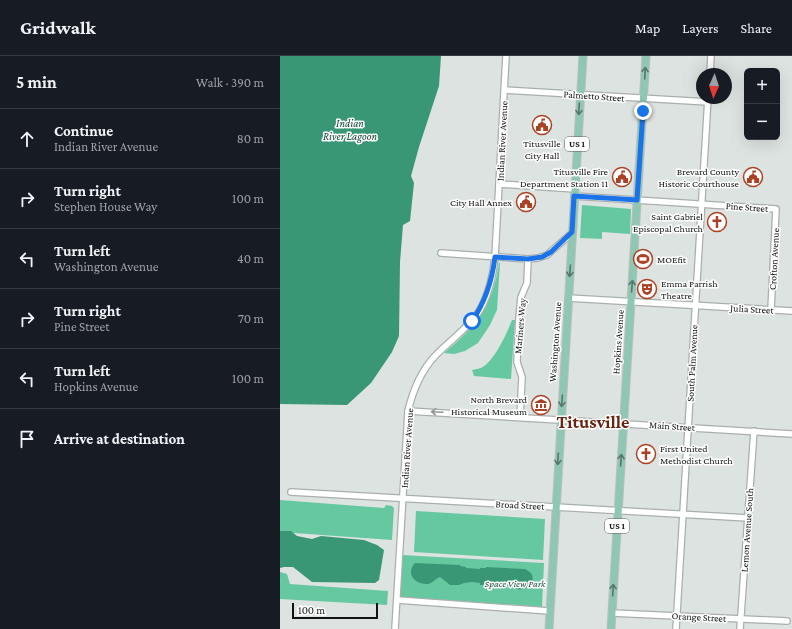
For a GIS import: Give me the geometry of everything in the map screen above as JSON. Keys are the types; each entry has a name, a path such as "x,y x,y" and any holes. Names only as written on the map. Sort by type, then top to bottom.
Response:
{"main road":[{"name":"Washington Avenue","path":"549,629 560,420 583,56"},
{"name":"Hopkins Avenue","path":"611,629 646,56"}],"street":[{"name":"Indian River Avenue","path":"395,629 408,411 413,391 420,375 434,356 468,326 480,310 487,295 495,257 506,56"},
{"path":"710,68 711,56"},
{"name":"Palmetto Street","path":"505,90 580,95 696,100"},
{"name":"South Palm Avenue","path":"676,629 708,104"},
{"name":"Pine Street","path":"499,184 637,200 776,209"},
{"name":"Crofton Avenue","path":"771,310 776,209"},
{"path":"441,253 528,259 538,258 547,255 572,232"},
{"name":"Mariners Way","path":"520,417 522,377 517,362 518,326 521,297 527,283 528,259"},
{"name":"Julia Street","path":"568,298 792,311"},
{"name":"Main Street","path":"408,411 792,434"},
{"name":"Lemon Avenue South","path":"740,629 754,431"},
{"name":"Broad Street","path":"291,492 748,518"},
{"path":"397,600 550,611"},
{"name":"Orange Street","path":"612,613 676,615 787,622"}],"green space":[{"path":"582,205 631,209 630,234 602,232 602,239 580,238"},
{"path":"499,263 497,310 490,325 478,343 465,351 454,354 444,353 466,333 481,314 492,292"},
{"path":"512,320 515,320 511,379 474,376 472,370 486,365 500,347"},
{"path":"280,500 384,508 386,505 392,506 394,508 392,540 280,532"},
{"path":"416,511 545,519 543,560 414,552"},
{"name":"Space View Park","path":"402,555 544,563 542,607 400,597"},
{"path":"280,572 287,574 290,584 388,591 387,605 280,599"}],"water":[{"name":"Indian River Lagoon","path":"280,56 441,56 439,86 411,176 414,183 410,221 403,225 400,262 399,336 392,352 371,383 347,405 280,404"},
{"path":"280,531 291,531 297,536 312,539 321,536 364,540 377,545 384,550 379,580 375,583 312,582 293,567 280,568"},
{"path":"415,563 460,565 466,568 480,569 486,567 525,569 532,574 533,579 529,587 524,589 514,588 504,581 494,587 483,587 480,583 472,582 459,585 450,585 440,577 428,584 423,584 416,581 411,575 412,567"}],"place":[{"name":"Titusville City Hall","path":"542,125"},
{"name":"Titusville Fire Department Station 11","path":"622,177"},
{"name":"Brevard County Historic Courthouse","path":"753,177"},
{"name":"City Hall Annex","path":"526,202"},
{"name":"Saint Gabriel Episcopal Church","path":"717,222"},
{"name":"MOEfit","path":"643,259"},
{"name":"Emma Parrish Theatre","path":"647,289"},
{"name":"North Brevard Historical Museum","path":"541,405"},
{"name":"First United Methodist Church","path":"646,454"}],"district":[{"name":"Titusville","path":"593,422"}],"route":[{"path":"472,321 480,310 487,295 495,257 528,259 538,258 551,252 572,232 574,196 637,200 643,111"}]}
